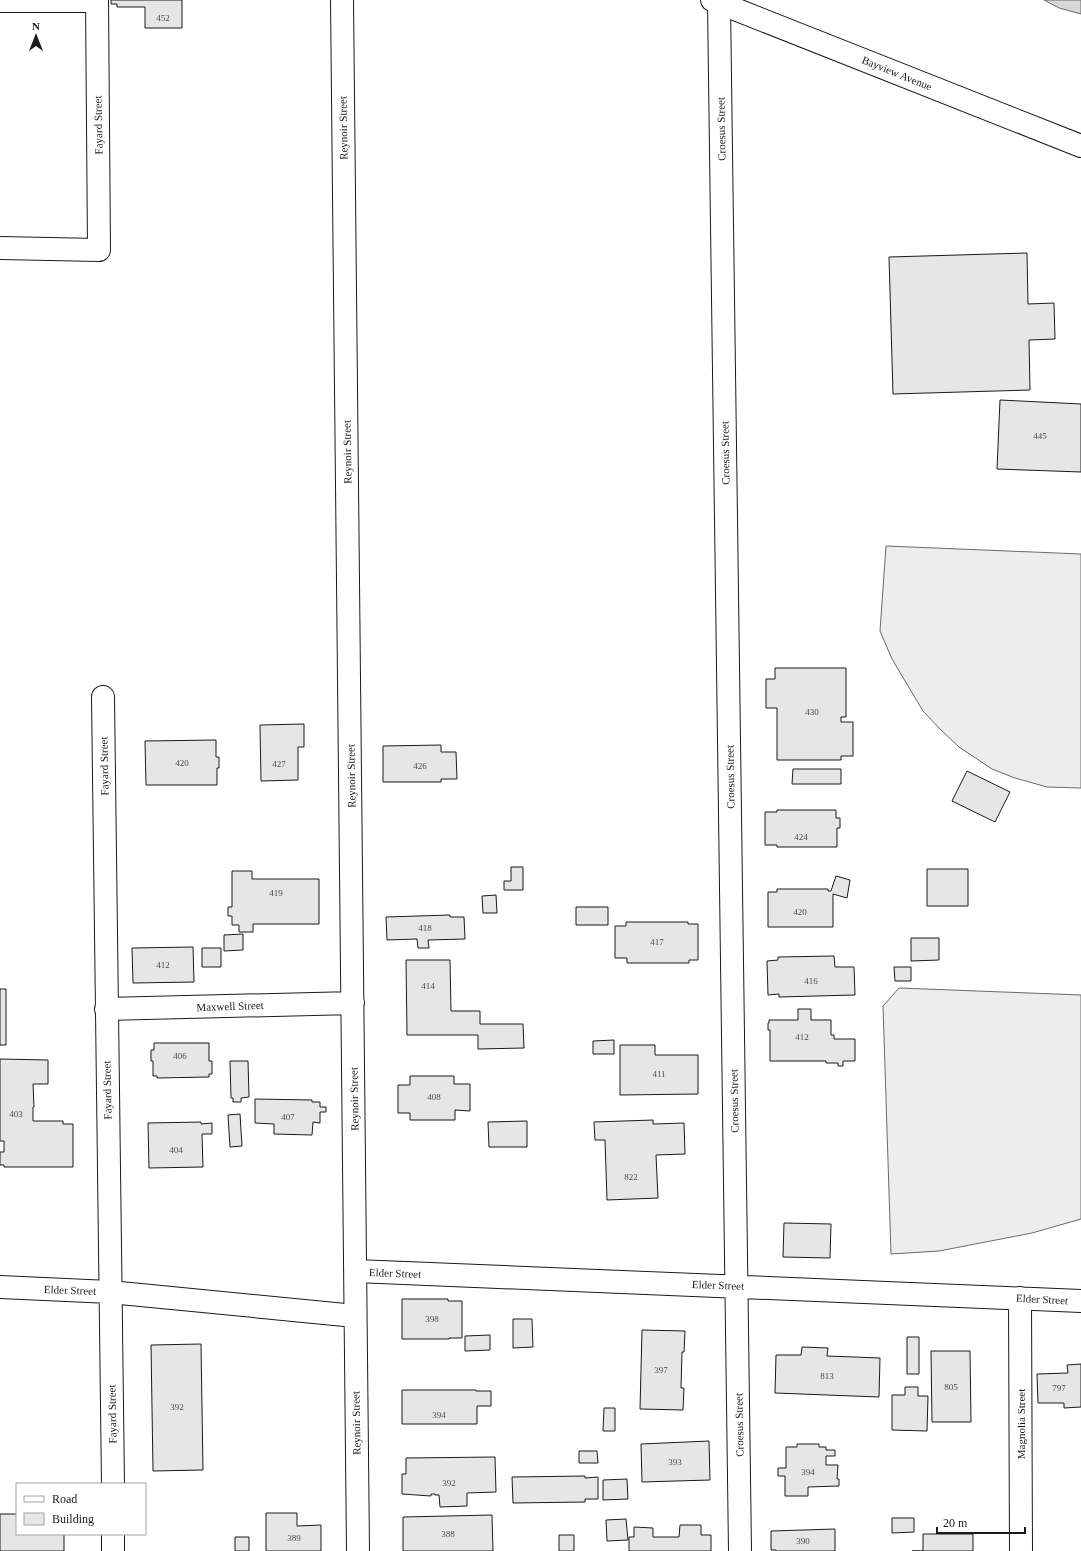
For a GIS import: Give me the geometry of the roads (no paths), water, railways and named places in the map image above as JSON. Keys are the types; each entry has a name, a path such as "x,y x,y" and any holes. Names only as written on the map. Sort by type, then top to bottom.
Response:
{"street":[{"name":"Reynoir Street","path":"342,0 358,1551"},
{"path":"0,1 96,1"},
{"name":"Fayard Street","path":"0,248 99,250 96,1"},
{"name":"Bayview Avenue","path":"716,1 1081,146"},
{"name":"Croesus Street","path":"716,1 740,1551"},
{"name":"Fayard Street","path":"103,697 113,1483"},
{"name":"Maxwell Street","path":"106,1009 353,1003"},
{"name":"Elder Street","path":"356,1271 1081,1301"},
{"name":"Elder Street","path":"0,1287 110,1292 355,1316"},
{"name":"Magnolia Street","path":"1020,1298 1021,1551"},
{"path":"113,1535 113,1551"}]}
